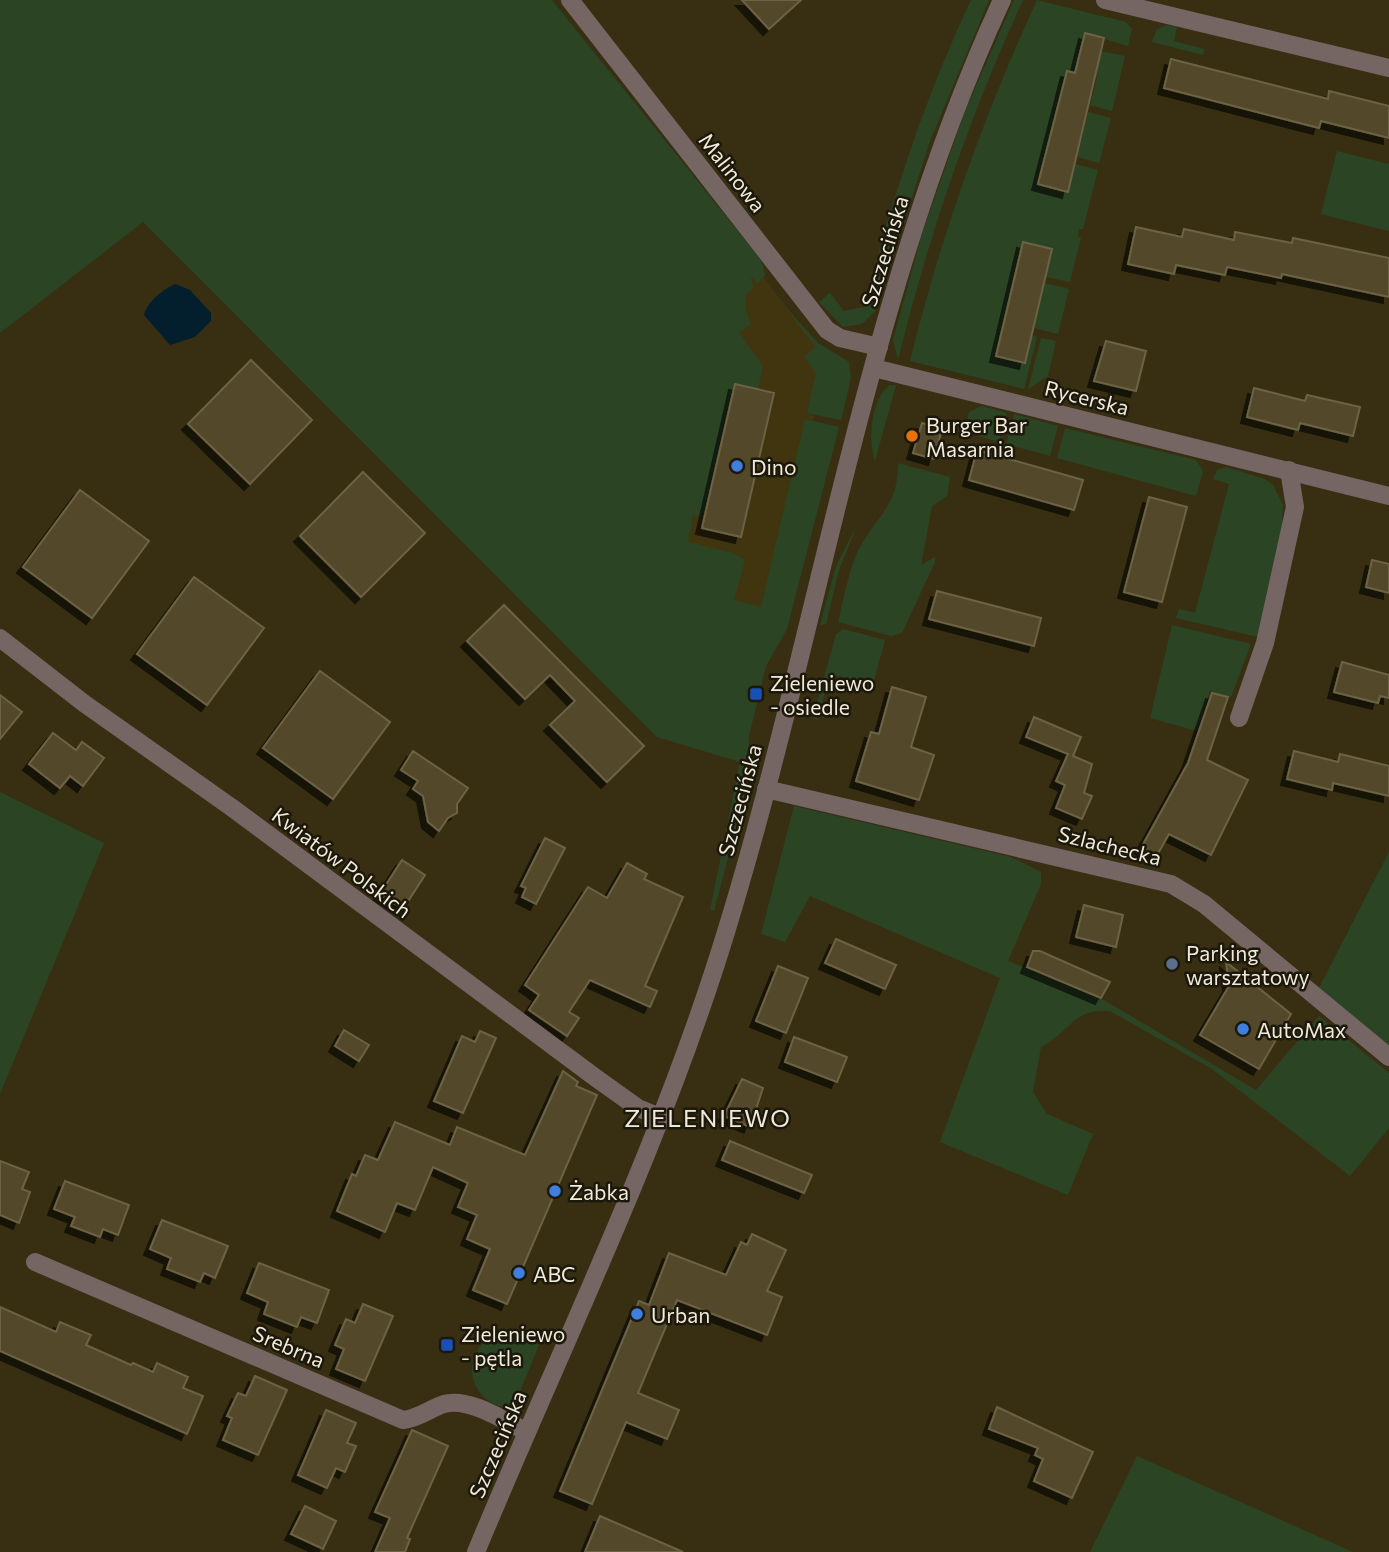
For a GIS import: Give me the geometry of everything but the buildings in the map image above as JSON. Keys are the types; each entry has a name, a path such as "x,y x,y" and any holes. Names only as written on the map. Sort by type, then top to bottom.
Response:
{"street":[{"name":"Malinowa","path":"570,0 827,330 840,338 879,347"},
{"name":"Szczecińska","path":"476,1552 689,1046 726,933 766,789 879,347 941,145 971,67 1002,0"},
{"path":"1105,0 1389,68"},
{"name":"Rycerska","path":"874,368 1387,493"},
{"path":"1239,718 1265,643 1295,507 1289,470"},
{"name":"Kwiatów Polskich","path":"0,638 85,704 231,807 573,1062 638,1108 660,1117"},
{"name":"Szlachecka","path":"766,789 1171,884 1205,904 1389,1057"},
{"name":"Srebrna","path":"35,1262 403,1419 418,1418 444,1404 460,1402 527,1432"}],"shaded area":[{"path":"750,260 820,350 825,378 760,609 674,589"}],"green space":[{"path":"0,0 552,0 753,250 762,262 765,275 757,284 753,278 750,279 754,286 747,295 745,304 751,324 739,333 763,366 758,389 735,384 704,517 693,515 688,542 733,553 745,560 734,600 761,607 805,419 839,427 787,629 766,666 761,686 756,685 752,697 758,699 749,736 748,783 714,911 710,910 740,762 657,737 143,222 0,333"},
{"path":"971,0 989,0 930,141 876,310 862,324 843,327 819,302 830,293 844,311 864,307 910,151 938,75"},
{"path":"1014,0 1023,0 985,88 952,177 923,267 898,360 893,340 922,234 965,111"},
{"path":"1037,0 1126,22 1132,29 1128,46 1084,33 1081,47 1125,56 1112,111 1090,105 1097,78 1067,71 1038,184 1068,192 1075,164 1098,170 1083,229 1079,229 1078,237 1081,238 1070,282 1046,277 1052,249 1022,242 996,356 1026,363 1032,335 1037,337 1024,389 910,361 935,268 965,178 999,88"},
{"path":"1167,25 1177,27 1174,41 1204,49 1203,55 1152,42 1157,29"},
{"path":"1088,112 1111,118 1099,163 1077,157"},
{"path":"1337,151 1389,164 1389,231 1321,214"},
{"path":"1045,283 1069,289 1058,334 1034,328"},
{"path":"780,301 818,343 849,362 851,378 841,420 807,413 816,373 804,357 816,347"},
{"path":"1041,338 1056,341 1048,376 1028,389"},
{"path":"890,385 896,385 875,461 872,421 878,400"},
{"path":"982,406 1007,413 999,442 965,432 969,412"},
{"path":"1014,414 1058,426 1050,456 1006,444"},
{"path":"1065,428 1196,460 1203,471 1196,496 1057,458"},
{"path":"898,463 950,477 947,496 932,506 921,565 935,557 935,562 902,633 891,636 838,622 855,558 895,490"},
{"path":"1226,467 1265,479 1273,485 1283,505 1282,526 1258,637 1176,618 1179,609 1195,613 1229,484 1213,479 1217,470"},
{"path":"857,525 839,570 826,624 820,625 836,566"},
{"path":"1172,625 1251,644 1231,697 1210,691 1197,731 1150,718"},
{"path":"843,629 885,640 873,684 830,674 817,720 813,718 836,634"},
{"path":"0,792 104,843 0,1094"},
{"path":"794,806 1011,857 1041,872 1041,884 1008,961 1102,999 1256,1090 1319,1016 1389,1073 1389,1128 1350,1176 1212,1069 1110,1011 1097,1011 1079,1017 1041,1047 1033,1092 1047,1114 1093,1134 1068,1195 940,1142 1000,978 810,896 785,942 761,934"},
{"path":"1389,852 1389,1045 1319,988"},
{"path":"512,1331 524,1333 539,1345 513,1408 495,1404 482,1396 475,1384 472,1370 474,1357 482,1344 494,1335"},
{"path":"1137,1456 1353,1552 1090,1552"}],"water":[{"path":"176,284 190,290 211,313 211,321 195,337 170,345 144,315 157,296"}],"place":[{"name":"Burger Bar Masarnia","path":"912,436"},
{"name":"Dino","path":"737,466"},
{"name":"Zieleniewo - osiedle","path":"756,694"},
{"name":"Parking warsztatowy","path":"1172,964"},
{"name":"AutoMax","path":"1243,1029"},
{"name":"Żabka","path":"555,1191"},
{"name":"ABC","path":"519,1273"},
{"name":"Urban","path":"637,1314"},
{"name":"Zieleniewo - pętla","path":"447,1345"}],"district":[{"name":"ZIELENIEWO","path":"708,1117"}]}
